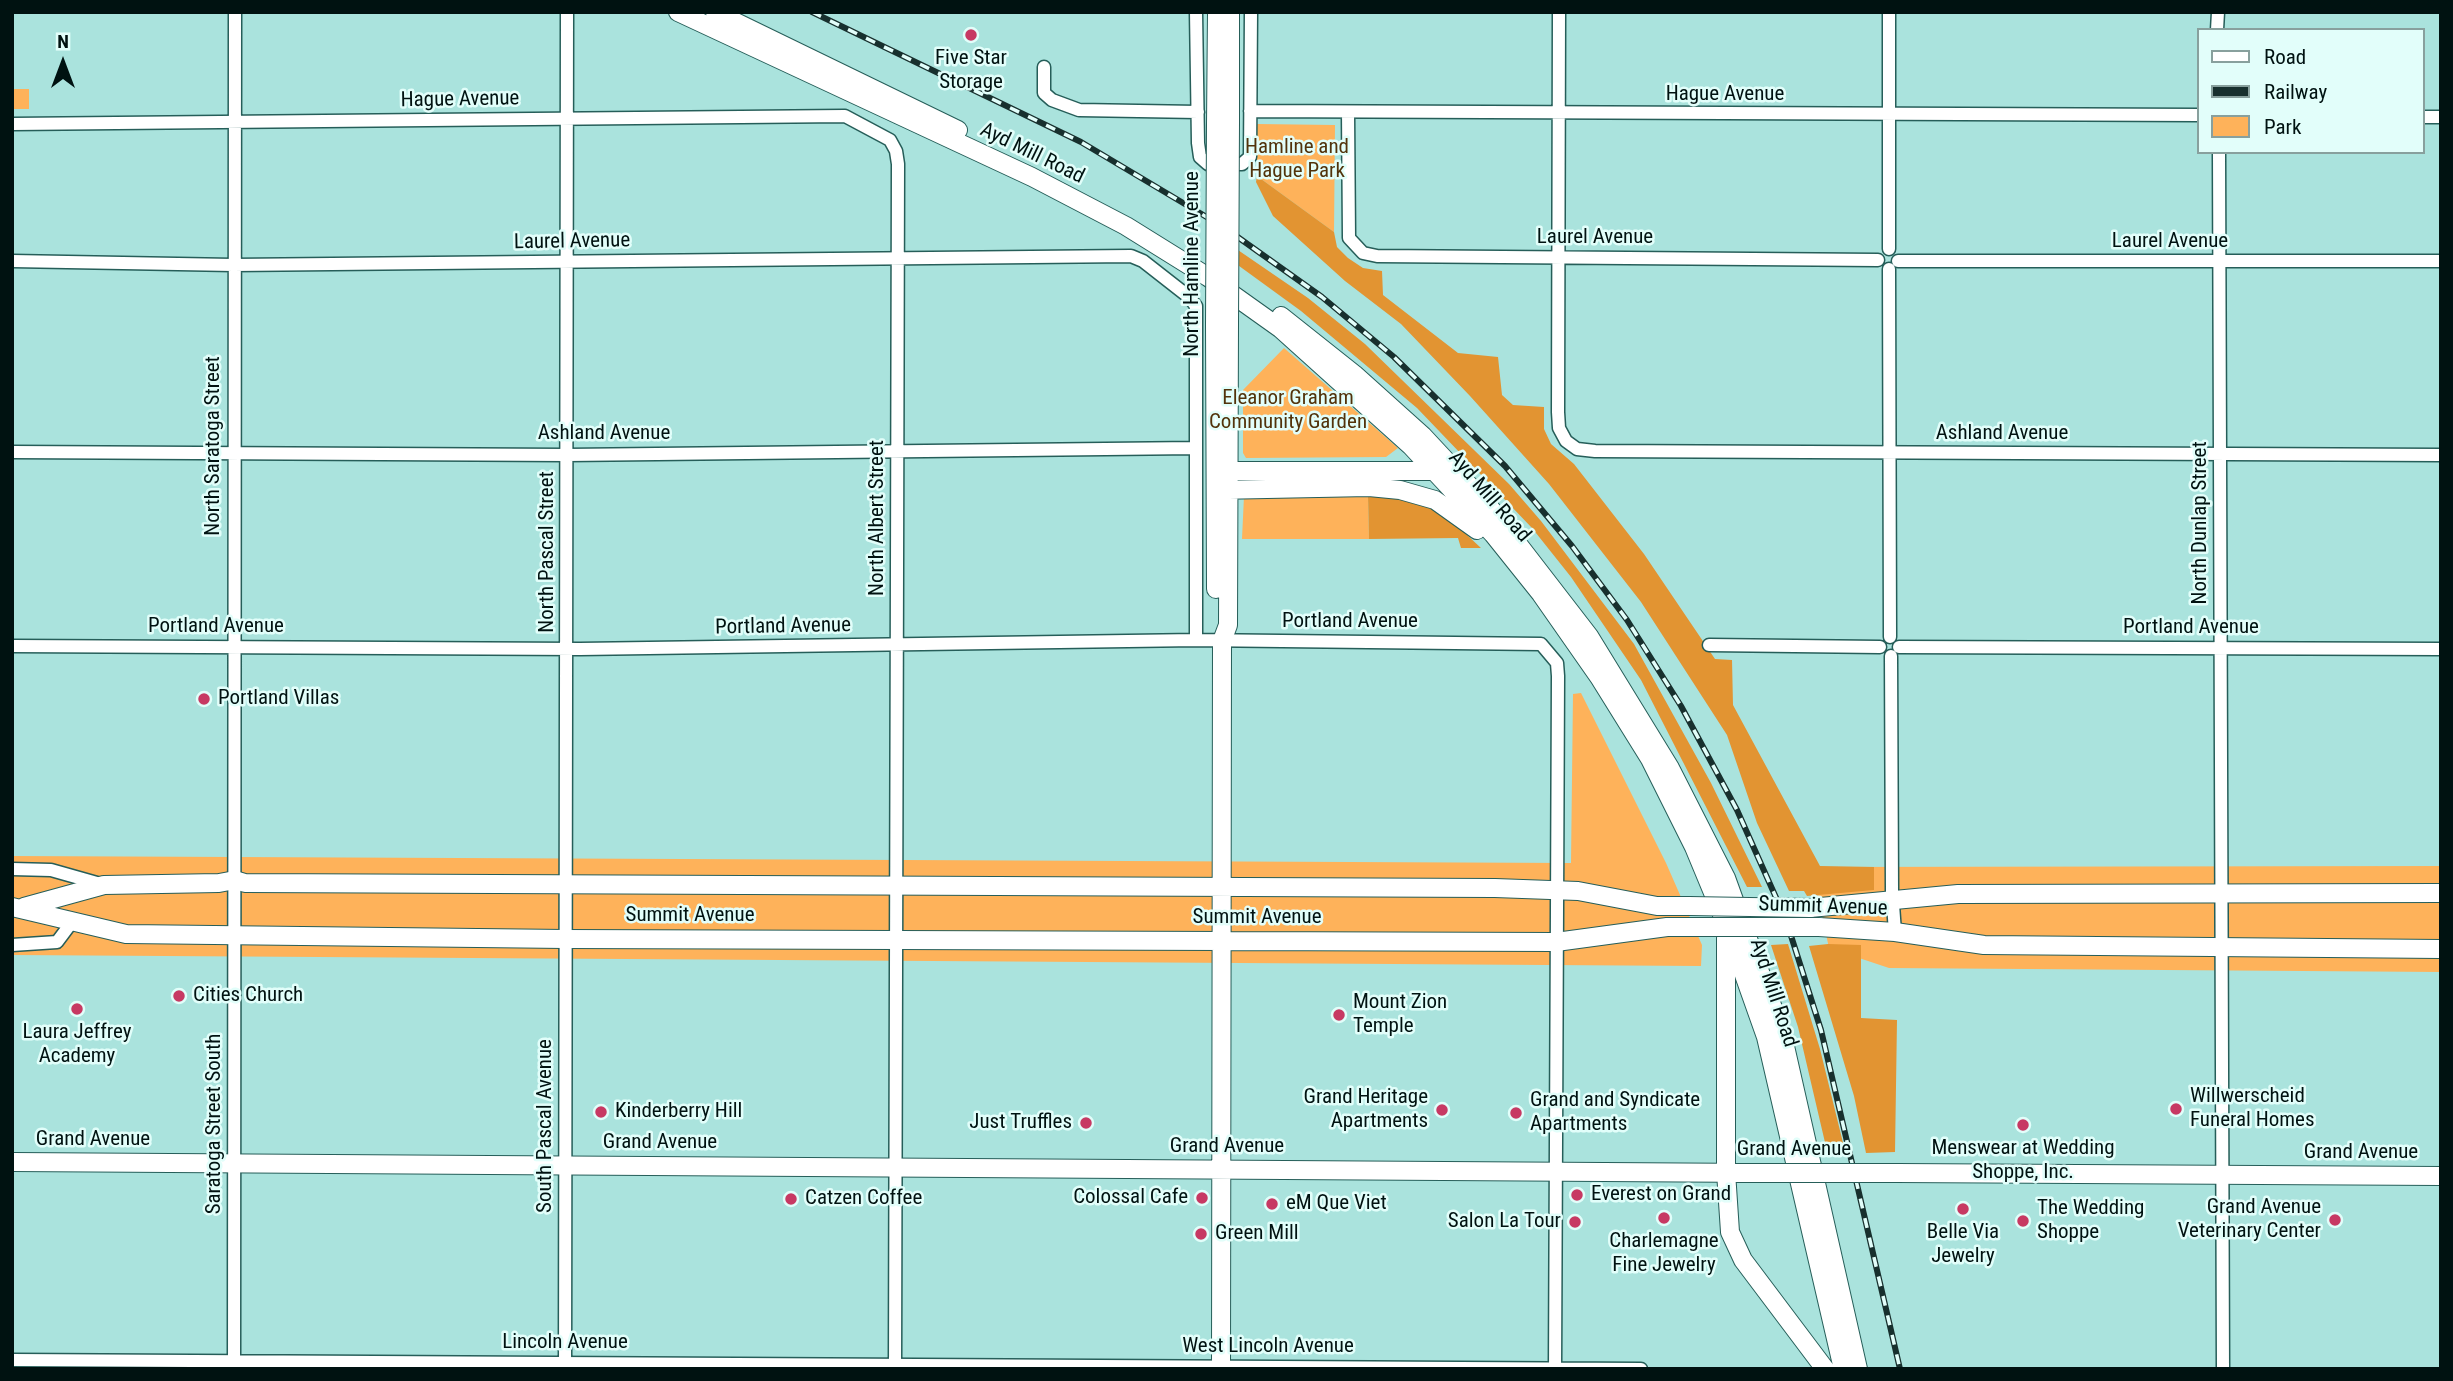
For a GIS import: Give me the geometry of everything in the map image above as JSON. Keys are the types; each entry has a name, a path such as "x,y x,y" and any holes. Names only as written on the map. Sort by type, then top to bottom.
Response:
{"main road":[{"name":"Ayd Mill Road","path":"678,12 1032,177 1126,226 1208,277 1281,329 1491,509 1589,636 1670,768 1726,878 1782,1033 1849,1364"},
{"name":"Ayd Mill Road","path":"715,12 1068,182 1151,229 1299,329 1423,436 1446,473 1541,594 1599,677 1650,759 1694,847 1726,924 1769,1049 1849,1364"},
{"name":"North Hamline Avenue","path":"1217,12 1223,123"},
{"name":"North Hamline Avenue","path":"1220,1368 1222,641 1216,625 1222,480 1223,123 1230,12"},
{"path":"1222,480 1446,473"},
{"path":"1370,487 1428,484 1446,473"},
{"path":"1222,480 1370,487 1418,494 1449,508 1465,519 1541,594"},
{"name":"Summit Avenue","path":"18,907 104,885 219,883 235,880 245,883 896,884 1557,890 1657,905 1811,908 1958,894 2441,892"},
{"name":"Summit Avenue","path":"18,907 119,933 565,939 1556,942 1667,927 1819,927 1895,932 1984,945 2441,949"},
{"path":"1726,924 1731,1172 1728,1217 1735,1245 1743,1260 1825,1369"},
{"name":"Grand Avenue","path":"12,1163 2441,1176"},
{"path":"1731,1172 1741,1230 1752,1252 1814,1334 1849,1364"}],"street":[{"name":"North Saratoga Street","path":"235,12 232,647 235,880"},
{"name":"North Pascal Street","path":"566,883 567,12"},
{"path":"1196,12 1200,157 1208,164 1242,164 1250,157 1251,12"},
{"path":"1559,12 1560,257"},
{"path":"1889,12 1889,249 1880,253 1888,263 1890,636"},
{"path":"1044,67 1044,93 1052,100 1079,110 1198,112"},
{"name":"Hague Avenue","path":"1250,111 2198,115"},
{"name":"Laurel Avenue","path":"1348,112 1349,238 1363,253 1377,256 1888,263 2441,261"},
{"name":"Hague Avenue","path":"12,124 845,116 881,132 897,151"},
{"name":"North Albert Street","path":"895,1367 897,151"},
{"name":"North Dunlap Street","path":"2219,154 2223,1369"},
{"name":"Laurel Avenue","path":"12,261 233,264 1131,256"},
{"name":"North Hamline Avenue","path":"1131,256 1143,261 1189,296 1196,306 1196,640"},
{"name":"Ashland Avenue","path":"1560,257 1559,428 1566,441 1577,449 1595,452 2441,455"},
{"name":"Ashland Avenue","path":"12,452 567,455 1195,448"},
{"path":"1880,647 1884,639 1890,636"},
{"path":"1890,636 1896,639 1892,901 1895,932"},
{"name":"Portland Avenue","path":"12,646 566,649 1196,640 1541,644 1557,663 1559,676 1557,890"},
{"path":"1709,645 1880,647"},
{"path":"1880,647 1884,654 1895,652"},
{"name":"Portland Avenue","path":"1895,652 2221,647 2441,649"},
{"name":"Summit Avenue","path":"12,869 51,870 104,885"},
{"name":"Saratoga Street South","path":"234,1365 235,880"},
{"name":"South Pascal Avenue","path":"565,1366 566,883"},
{"path":"1556,1368 1557,890"},
{"path":"12,945 57,943 72,922"},
{"path":"12,1360 234,1365"},
{"name":"Lincoln Avenue","path":"234,1365 895,1367"},
{"name":"West Lincoln Avenue","path":"895,1367 1641,1369"}],"green space":[{"path":"12,89 29,89 29,109 12,109"},
{"name":"Hamline and Hague Park","path":"1257,124 1335,125 1334,232 1257,176"},
{"name":"Eleanor Graham Community Garden","path":"1284,348 1398,448 1386,457 1246,458 1243,453 1243,390"},
{"path":"1244,496 1368,496 1369,539 1242,539"},
{"path":"1581,693 1666,863 1702,945 1701,966 12,955 12,856 1571,863 1573,694"},
{"path":"2441,866 2441,972 1889,968 1829,948 1816,888 1820,867"}],"shaded area":[{"path":"1257,176 1334,232 1337,247 1348,258 1363,268 1382,271 1383,295 1458,353 1498,357 1502,395 1513,405 1544,407 1544,429 1551,444 1574,464 1644,554 1715,659 1732,660 1733,705 1820,866 1874,867 1874,890 1807,896 1804,891 1789,891 1757,823 1727,735 1641,602 1549,484 1470,396 1401,324 1345,281 1273,216 1256,182"},
{"path":"1235,248 1308,298 1365,344 1509,484 1541,521 1634,644 1711,783 1762,887 1747,887 1641,680 1571,577 1532,528 1417,408 1301,311 1235,263"},
{"path":"1368,496 1405,497 1438,508 1481,548 1461,548 1458,538 1369,539"},
{"path":"1788,944 1820,1049 1845,1151 1827,1151 1798,1027 1771,945"},
{"path":"1861,945 1861,1018 1897,1020 1895,1152 1866,1153 1854,1096 1809,946"}],"railway":[{"path":"812,12 1081,142 1225,228 1322,297 1394,357 1505,466 1572,546 1627,620 1681,706 1737,810 1786,920 1821,1030 1900,1369"}],"place":[{"name":"Five Star Storage","path":"971,35"},
{"name":"Portland Villas","path":"204,699"},
{"name":"Cities Church","path":"179,996"},
{"name":"Laura Jeffrey Academy","path":"77,1009"},
{"name":"Mount Zion Temple","path":"1339,1015"},
{"name":"Willwerscheid Funeral Homes","path":"2176,1109"},
{"name":"Grand Heritage Apartments","path":"1442,1110"},
{"name":"Kinderberry Hill","path":"601,1112"},
{"name":"Grand and Syndicate Apartments","path":"1516,1113"},
{"name":"Just Truffles","path":"1086,1123"},
{"name":"Menswear at Wedding Shoppe, Inc.","path":"2023,1125"},
{"name":"Everest on Grand","path":"1577,1195"},
{"name":"Colossal Cafe","path":"1202,1198"},
{"name":"Catzen Coffee","path":"791,1199"},
{"name":"eM Que Viet","path":"1272,1204"},
{"name":"Belle Via Jewelry","path":"1963,1209"},
{"name":"Charlemagne Fine Jewelry","path":"1664,1218"},
{"name":"Grand Avenue Veterinary Center","path":"2335,1220"},
{"name":"The Wedding Shoppe","path":"2023,1221"},
{"name":"Salon La Tour","path":"1575,1222"},
{"name":"Green Mill","path":"1201,1234"}]}
